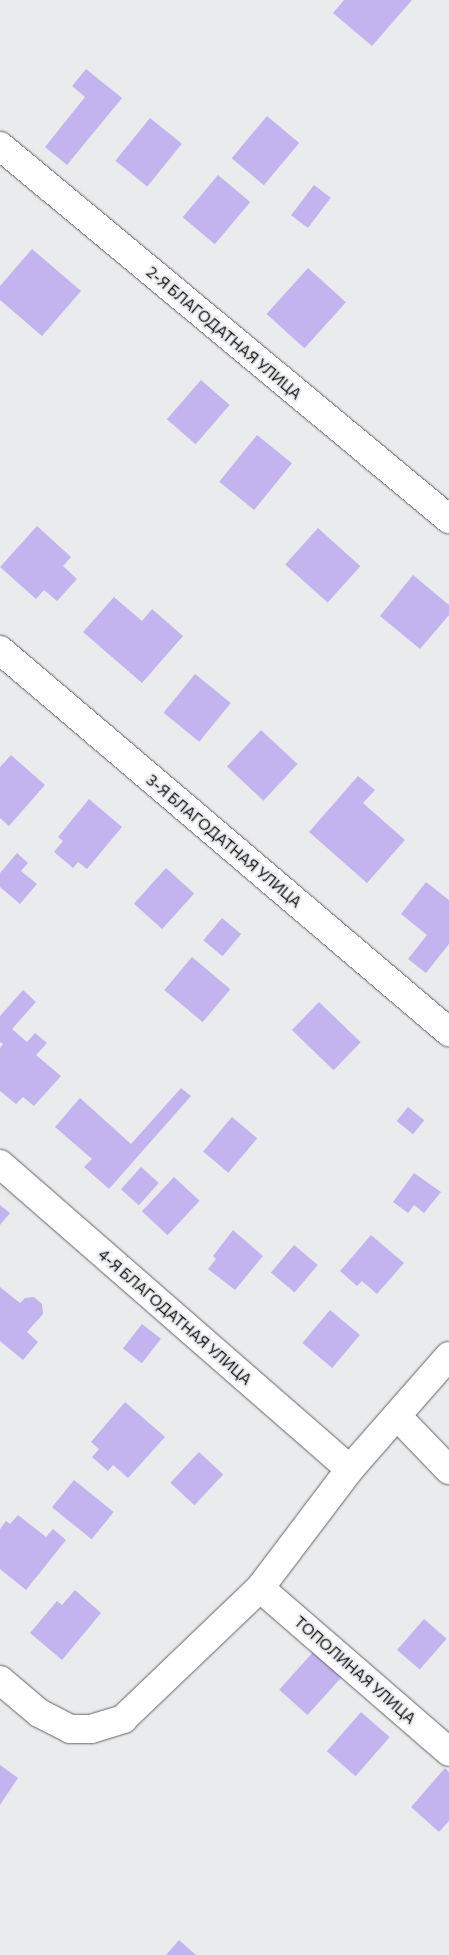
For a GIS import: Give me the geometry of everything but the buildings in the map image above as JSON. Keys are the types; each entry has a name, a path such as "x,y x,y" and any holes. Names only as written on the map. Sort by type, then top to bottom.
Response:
{"street":[{"name":"2-Я БЛАГОДАТНАЯ УЛИЦА","path":"0,146 449,519"},
{"name":"3-Я БЛАГОДАТНАЯ УЛИЦА","path":"0,650 449,1032"},
{"name":"4-Я БЛАГОДАТНАЯ УЛИЦА","path":"0,1164 350,1469"},
{"path":"0,1680 39,1713 70,1728 91,1729 123,1719 260,1588 350,1469 449,1356"},
{"path":"397,1416 449,1470"},
{"name":"ТОПОЛИНАЯ УЛИЦА","path":"260,1588 449,1752"}]}
